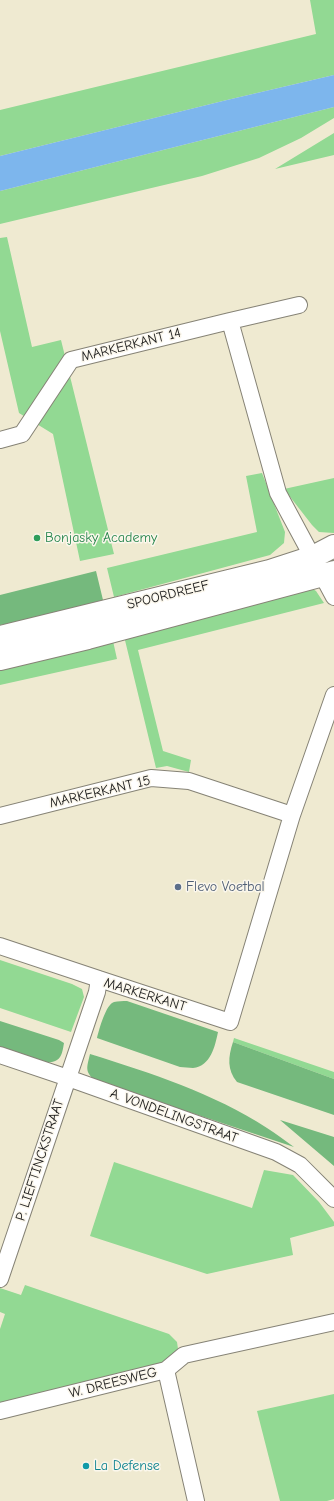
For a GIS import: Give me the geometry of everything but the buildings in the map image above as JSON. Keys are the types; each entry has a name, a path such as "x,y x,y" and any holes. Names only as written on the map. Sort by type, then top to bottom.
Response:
{"main road":[{"name":"SPOORDREEF","path":"0,659 88,638 138,614 323,568 334,546"},
{"name":"SPOORDREEF","path":"0,637 84,616 138,614"}],"street":[{"name":"MARKERKANT 14","path":"0,440 22,434 71,360 299,305"},
{"path":"230,321 278,493 323,568 334,597"},
{"path":"292,815 334,695"},
{"name":"MARKERKANT 15","path":"0,816 151,778 189,781 292,815"},
{"name":"MARKERKANT","path":"80,1041 97,992 99,979 230,1022 292,815"},
{"path":"0,946 99,979"},
{"name":"P. LIEFTINCKSTRAAT","path":"0,1279 80,1041"},
{"name":"A. VONDELINGSTRAAT","path":"0,1056 68,1078 276,1152 300,1165 334,1199"},
{"path":"166,1370 184,1355 334,1322"},
{"name":"W. DREESWEG","path":"0,1411 166,1370 196,1501"}],"green space":[{"path":"310,0 334,0 334,75 0,156 0,110 316,34"},
{"path":"334,107 334,118 301,138 259,158 202,176 0,224 0,191"},
{"path":"334,133 334,155 275,169"},
{"path":"7,237 32,347 61,340 114,554 80,561 53,434 19,413 0,331 0,238"},
{"path":"262,473 285,532 284,543 270,555 114,597 107,568 257,532 246,476"},
{"path":"334,478 334,533 319,532 284,489"},
{"path":"96,571 103,600 23,621 0,625 0,595"},
{"path":"308,586 316,591 324,603 138,650 163,751 191,760 189,772 167,766 156,768 123,632"},
{"path":"113,641 117,659 0,685 0,667"},
{"path":"0,960 72,984 82,989 84,997 71,1032 0,1008"},
{"path":"127,1001 218,1032 214,1049 208,1059 204,1064 193,1068 180,1067 97,1038 108,1007 114,1002"},
{"path":"0,1021 59,1040 64,1043 60,1057 52,1062 37,1061 0,1048"},
{"path":"234,1038 334,1072 334,1079 233,1042"},
{"path":"233,1042 334,1079 334,1115 237,1082 231,1073 229,1063"},
{"path":"90,1054 181,1085 225,1104 271,1130 294,1147 96,1081 92,1078 87,1069"},
{"path":"280,1120 334,1137 334,1166"},
{"path":"114,1162 252,1208 264,1170 293,1175 319,1202 334,1222 334,1226 290,1238 293,1255 207,1274 90,1236"},
{"path":"25,1285 169,1334 177,1342 178,1349 166,1362 0,1404 0,1329 5,1314 0,1312 0,1288 21,1295"},
{"path":"334,1394 334,1499 327,1501 280,1501 257,1411"}],"water":[{"path":"334,75 334,107 0,191 0,156"}],"place":[{"name":"Bonjasky Academy","path":"37,538"},
{"name":"Flevo Voetbal","path":"178,887"},
{"name":"La Defense","path":"86,1466"}]}
